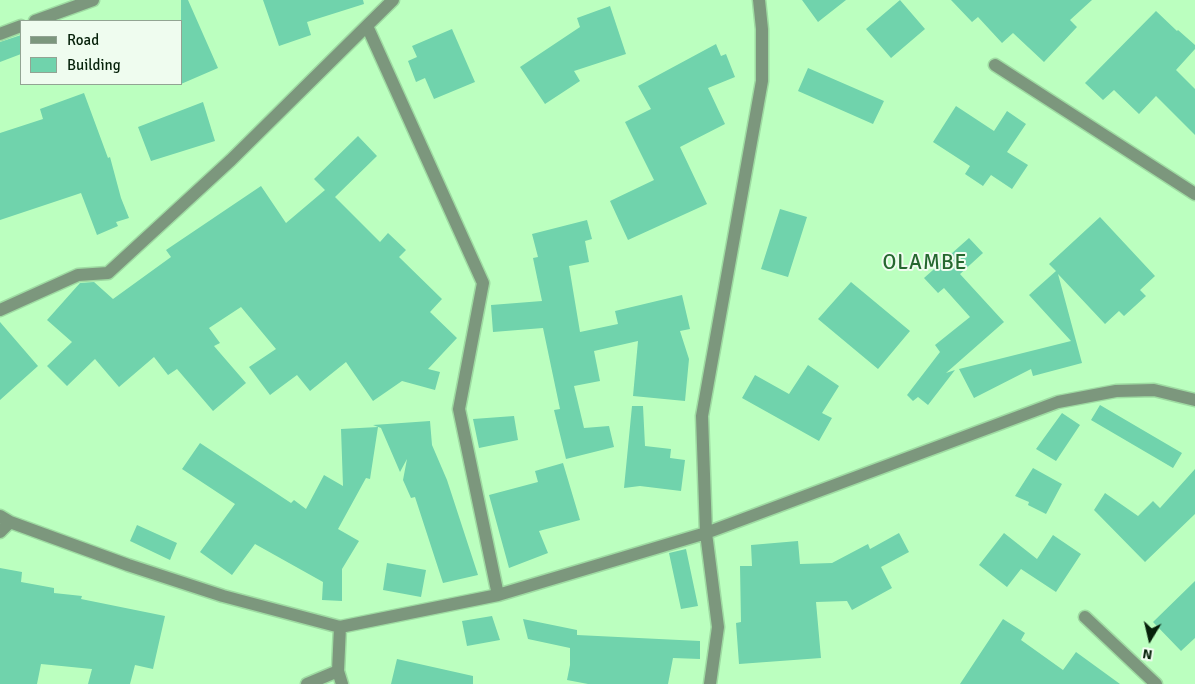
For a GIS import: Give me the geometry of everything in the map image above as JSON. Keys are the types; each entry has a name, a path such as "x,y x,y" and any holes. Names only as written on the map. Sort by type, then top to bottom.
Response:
{"street":[{"path":"39,20 93,0"},
{"path":"0,310 78,276 108,273 231,160 393,0"},
{"path":"710,684 718,627 706,533 702,416 762,81 762,29 759,0"},
{"path":"0,34 20,26"},
{"path":"367,26 483,283 459,409 498,595"},
{"path":"995,65 1195,194"},
{"path":"0,532 5,519 128,565 223,596 340,627 498,595 706,533 1058,402 1116,391 1154,390 1195,400"},
{"path":"1084,617 1156,684"},
{"path":"340,627 338,671 342,684"},
{"path":"307,684 338,671"}],"building":[{"path":"181,0 188,0 218,68 182,84 182,20"},
{"path":"263,0 363,0 364,4 307,22 311,35 279,46"},
{"path":"802,0 846,0 818,22"},
{"path":"900,0 925,29 891,58 866,29"},
{"path":"951,0 1092,0 1070,20 1077,27 1044,62 1013,33 1002,43 978,17 972,22"},
{"path":"610,6 626,54 574,71 580,81 545,104 520,67 580,27 577,18"},
{"path":"1156,11 1195,45 1195,49 1176,70 1195,89 1195,135 1156,96 1139,114 1114,90 1103,100 1085,83"},
{"path":"452,29 475,82 434,99 425,78 416,82 408,61 417,57 412,46"},
{"path":"20,35 20,54 0,62 0,42"},
{"path":"716,44 721,56 726,54 735,77 708,88 725,124 680,147 707,204 628,240 610,201 654,180 625,122 651,109 638,86"},
{"path":"808,68 884,101 873,124 798,91"},
{"path":"84,93 108,158 110,157 121,198 129,218 116,222 118,226 97,235 81,193 0,220 0,133 43,119 40,109"},
{"path":"203,102 215,141 151,161 138,127"},
{"path":"956,106 994,131 1007,111 1026,124 1007,152 1028,165 1012,189 991,175 983,186 965,174 970,166 933,142"},
{"path":"358,136 377,156 335,197 380,242 388,233 406,250 399,257 442,299 430,312 457,338 428,369 440,372 435,390 402,381 373,401 346,362 310,391 297,375 270,395 249,367 276,349 241,307 209,328 220,343 214,346 246,383 213,411 177,369 168,375 154,357 119,387 95,359 67,386 47,366 72,342 47,320 80,283 94,282 113,299 171,257 166,250 261,186 286,223 325,190 314,179"},
{"path":"780,209 807,217 788,277 761,269"},
{"path":"1100,217 1155,276 1140,290 1146,296 1124,316 1119,311 1105,324 1058,274 1082,363 1033,376 1031,369 974,398 959,369 1071,341 1029,295 1056,271 1049,264"},
{"path":"587,220 592,239 585,241 589,262 569,266 580,332 618,324 615,311 682,295 690,329 680,331 689,359 685,401 633,396 638,341 594,351 600,381 574,386 584,428 609,426 614,447 566,459 554,410 560,409 543,328 493,332 491,305 542,301 533,258 538,257 532,234"},
{"path":"969,238 983,253 960,274 1004,322 946,373 955,370 928,405 918,397 913,401 907,395 940,352 935,345 970,317 944,288 938,293 924,278"},
{"path":"851,282 910,331 878,369 818,319"},
{"path":"0,322 38,366 0,400"},
{"path":"808,365 839,386 822,413 832,418 819,441 742,398 755,375 789,394"},
{"path":"1100,405 1182,453 1173,468 1091,420"},
{"path":"632,406 643,406 645,446 671,449 670,458 685,460 681,491 640,486 624,488"},
{"path":"1062,413 1080,425 1056,461 1036,449"},
{"path":"514,416 518,440 479,448 473,419"},
{"path":"430,421 432,445 447,480 478,575 443,583 415,497 411,498 403,480 407,459 400,472 381,428 373,425"},
{"path":"378,427 370,479 366,478 338,529 359,541 342,569 342,601 322,600 323,582 255,544 232,575 200,552 235,504 182,469 200,443 291,503 294,500 306,509 324,475 343,486 341,429"},
{"path":"563,463 580,520 539,531 548,553 509,568 489,495 538,482 535,471"},
{"path":"1033,468 1062,484 1046,514 1028,505 1029,502 1015,496"},
{"path":"1195,469 1195,514 1145,562 1094,510 1105,493 1138,516 1153,501 1160,508"},
{"path":"137,525 177,543 170,560 130,541"},
{"path":"899,533 909,552 881,567 892,588 852,610 847,601 816,602 821,658 739,664 736,623 741,622 740,566 752,566 751,545 798,541 800,564 832,563 868,544 870,549"},
{"path":"1004,533 1037,559 1053,535 1081,554 1056,592 1021,569 1007,587 979,565"},
{"path":"686,549 698,606 681,609 669,553"},
{"path":"387,563 426,570 421,597 383,590"},
{"path":"0,568 22,572 21,582 54,588 54,593 82,596 81,599 165,616 153,669 135,665 130,684 88,684 92,669 41,664 37,684 0,684"},
{"path":"1195,581 1195,638 1181,651 1153,622"},
{"path":"492,616 500,640 467,646 462,621"},
{"path":"523,619 577,630 577,635 700,641 700,659 673,658 668,684 588,684 567,680 570,665 570,648 528,639"},
{"path":"1003,619 1025,633 1021,640 1063,670 1076,652 1120,684 960,684"},
{"path":"397,659 473,676 473,684 391,684"}],"district":[{"name":"OLAMBE","path":"925,263"}]}
